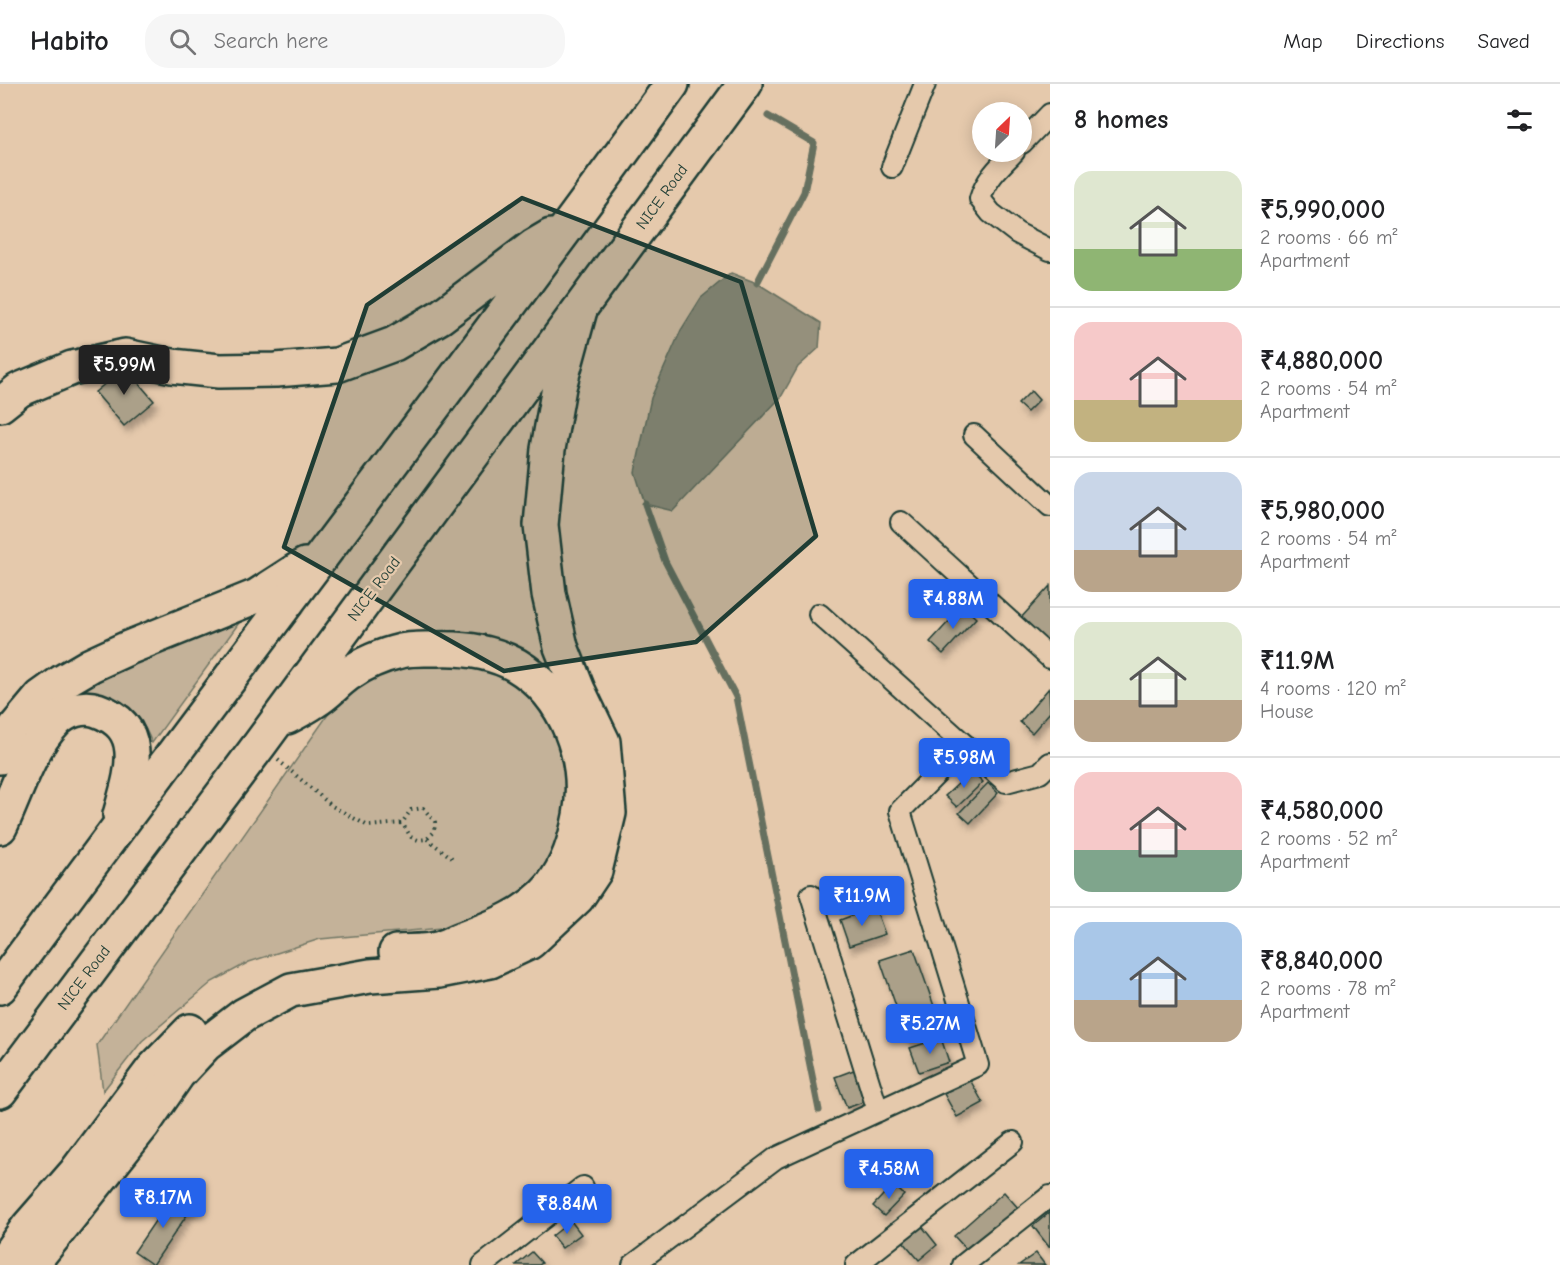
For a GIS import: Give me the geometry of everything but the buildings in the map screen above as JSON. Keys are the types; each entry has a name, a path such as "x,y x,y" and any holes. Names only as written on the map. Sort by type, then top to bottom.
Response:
{"highway":[{"path":"0,987 321,554 568,227 672,84"},
{"name":"NICE Road","path":"0,1091 745,84"},
{"path":"0,405 19,390 72,368 125,356 172,366 219,371 276,370 337,365 394,344 440,317 534,246 568,227"},
{"path":"32,1265 142,1126 178,1074 205,1045 244,1016 291,990 370,976 439,972 490,962 530,942 577,898 595,871 609,813 603,742 578,690 561,647 549,594 541,525 548,449 558,397 580,310"},
{"path":"0,757 15,728 41,697 62,681 128,648 257,596 321,554"},
{"path":"1,1265 28,1227 76,1172 153,1069 182,1037 216,1008 251,986 290,971 334,960 436,949 485,931 508,921 530,906 550,888 568,862 582,805 579,757 574,738 554,700 534,679 516,665 487,653 456,648 401,650 374,660 348,674 316,700 266,734"},
{"path":"0,827 40,740 55,721 73,711 93,709 119,721 124,726 130,742 131,773 115,832"}],"street":[{"path":"892,167 925,84"},
{"path":"1032,133 1050,114"},
{"path":"1004,162 993,174 980,199 991,213 1017,233 1050,250"},
{"path":"974,435 1050,506"},
{"path":"902,522 1050,658"},
{"path":"819,614 1006,782 1040,772 1050,763"},
{"path":"633,1265 776,1158 978,1065 900,811 965,745"},
{"path":"811,895 878,1111"},
{"path":"856,1265 1013,1142"},
{"path":"483,1265 583,1187"},
{"path":"963,1265 1050,1196"}],"path":[{"path":"266,734 332,806 368,826 402,822 411,810 423,808 435,822 434,832 427,839 418,840 411,837 402,822"},
{"path":"427,839 452,858"}],"highlighted area":[{"path":"522,198 741,282 816,536 696,642 504,671 284,547 367,305"}],"shaded area":[{"path":"731,273 757,283 821,323 819,348 798,367 781,397 673,511 645,504 635,472 651,398 681,330 701,298"},
{"path":"241,620 152,743 138,718 120,703 97,697 68,699 66,690"},
{"path":"451,656 513,679 554,720 572,782 567,828 539,879 520,898 453,927 320,939 249,962 212,982 142,1041 103,1091 97,1045 341,696 381,668"}],"waterway":[{"path":"757,283 804,192 814,143 768,116"},
{"path":"645,504 665,561 736,697 819,1110"}]}
